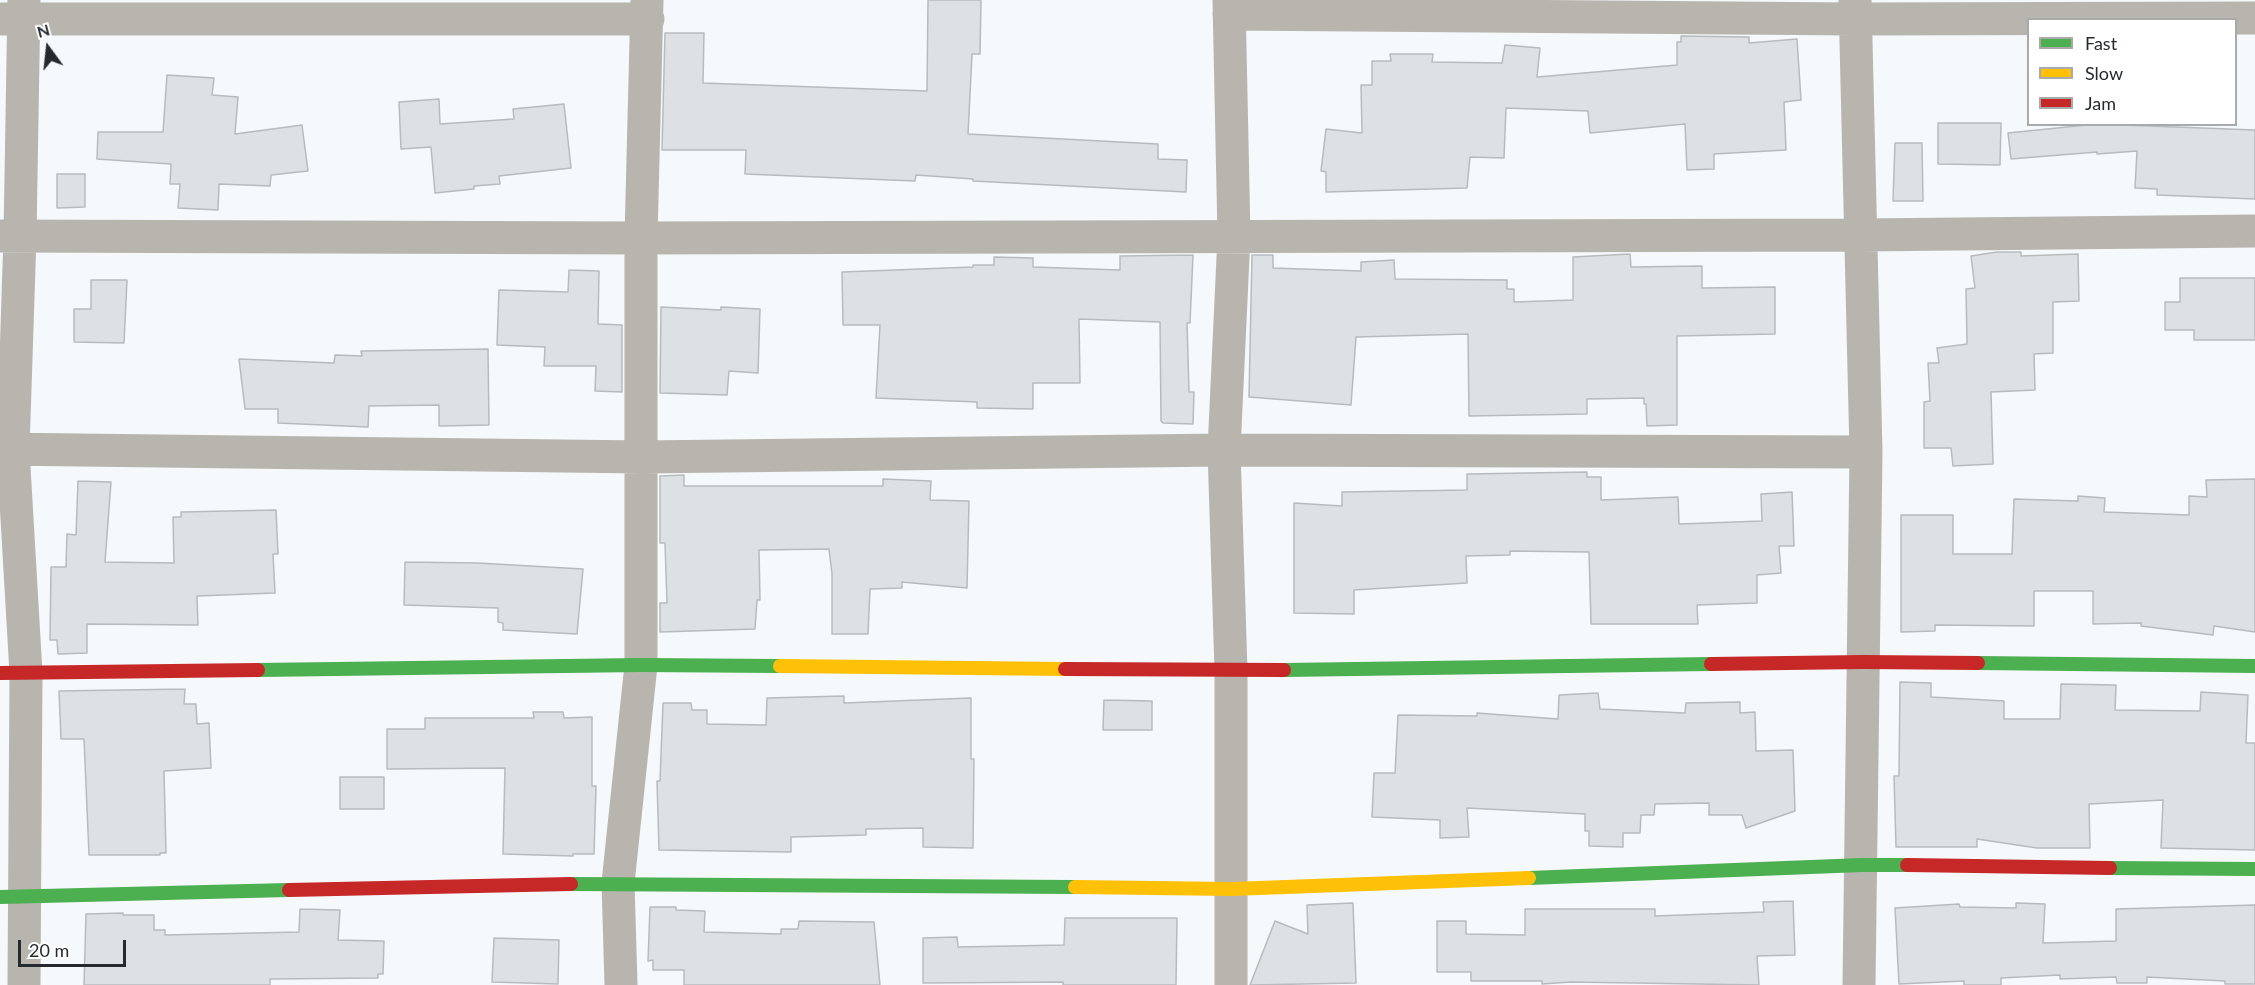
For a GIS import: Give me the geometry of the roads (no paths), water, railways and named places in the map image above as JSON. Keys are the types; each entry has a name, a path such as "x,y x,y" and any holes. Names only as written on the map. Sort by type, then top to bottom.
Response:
{"street":[{"path":"1231,985 1231,671 1224,450 1234,236 1229,7 1856,9 2255,18"},
{"path":"24,985 12,897 13,673 7,449 16,13 648,9 641,238 643,457 641,665 618,883 621,985"},
{"path":"1856,9 1866,452 1859,985"},
{"path":"10,236 641,238 1862,235 2255,231"},
{"path":"7,449 643,457 1224,450 1866,452"},
{"path":"13,673 641,665 1231,671 1864,662 2255,666"},
{"path":"12,897 618,883 1232,889 1862,865 2255,869"}]}
